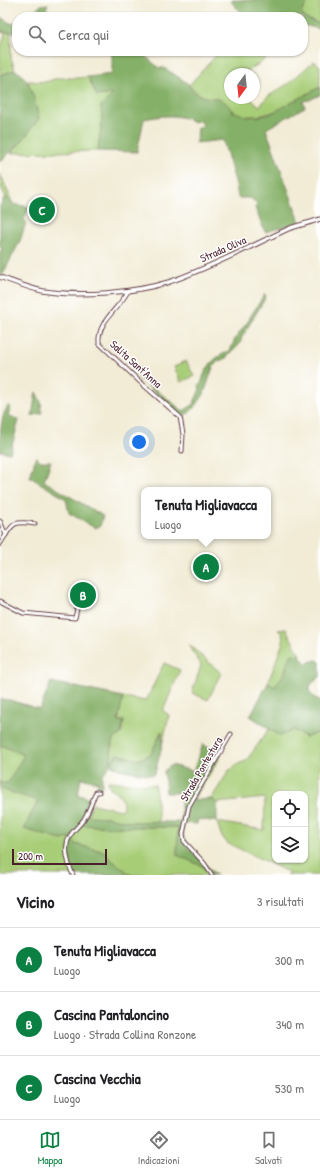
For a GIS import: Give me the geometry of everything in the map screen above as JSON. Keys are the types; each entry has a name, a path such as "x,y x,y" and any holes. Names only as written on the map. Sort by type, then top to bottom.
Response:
{"street":[{"name":"Strada Oliva","path":"130,290 157,285 183,277 290,229 320,219"},
{"path":"0,277 27,287 56,292 91,293 130,290"},
{"name":"Salita Sant'Anna","path":"130,290 107,319 101,331 99,342 138,380 180,417 184,434 182,451"},
{"path":"0,521 6,535"},
{"path":"0,544 16,522 20,521 35,524"},
{"path":"0,601 18,611 28,614 75,618 78,604"},
{"name":"Strada Pontestura","path":"212,875 204,863 186,845 183,834 189,806 231,734"},
{"path":"73,875 68,866 67,841 69,836 84,818 96,792 99,792"}],"green space":[{"path":"232,0 309,0 302,12 241,12 232,3"},
{"path":"309,0 320,0 320,24 308,19 308,12 302,12"},
{"path":"48,4 46,8 50,12 33,12 41,5"},
{"path":"0,17 12,23 12,32 0,31"},
{"path":"308,19 320,24 320,29 308,26"},
{"path":"0,31 11,33 11,57 15,70 0,75 0,50 5,34"},
{"path":"112,56 145,56 159,68 164,68 188,84 194,92 199,95 224,101 224,104 227,104 232,111 249,117 270,114 320,87 320,95 303,101 305,107 266,129 300,222 265,232 255,208 257,205 251,198 238,198 236,185 223,140 196,143 198,128 203,126 201,120 193,122 176,116 144,119 137,152 98,151 102,118 101,106 113,94 97,96 88,77 112,74"},
{"path":"215,56 268,56 252,68 224,68 224,104 257,104 260,106 267,97 289,83 314,61 320,66 320,87 285,107 257,116 244,116 230,111 197,93 189,85"},
{"path":"15,70 21,74 32,91 39,118 23,140 0,162 0,75"},
{"path":"88,77 97,96 113,94 101,106 102,118 98,151 11,153 23,140 39,118 28,81 45,82 58,78"},
{"path":"0,173 13,204 2,190"},
{"path":"5,196 13,204 29,207 24,219 26,222 20,241 2,276 0,275 0,253 2,248 0,247 0,206"},
{"path":"265,294 266,297 242,337 240,344 225,359 218,361 213,367 204,394 189,413 183,415 179,414 138,377 183,411 193,405 200,389 199,386 208,367 220,355 230,351 235,339"},
{"path":"186,361 194,376 181,382 174,367"},
{"path":"36,392 41,402 42,413 32,416"},
{"path":"9,405 11,408 8,415 19,420 10,453 0,451 0,432 2,420"},
{"path":"36,456 40,461 51,461 44,481 103,516 100,526 95,528 69,513 66,499 30,477"},
{"path":"286,629 300,655 292,655 288,660 285,672 275,687 268,683 283,642 282,633 278,630"},
{"path":"188,644 221,673 208,700 192,693 201,665"},
{"path":"292,654 300,655 305,663 317,660 320,662 320,677 311,684 309,692 315,698 320,700 320,732 306,737 294,730 280,736 250,716 268,683 275,687 285,672 288,660"},
{"path":"164,663 180,670 163,711 169,715 162,746 161,732 151,754 138,760 117,754 111,764 112,741 121,734 124,721 118,721 123,697 146,701"},
{"path":"51,682 123,697 118,721 124,721 121,734 112,741 111,763 117,754 138,760 151,754 162,731 162,746 155,773 152,775 118,769 111,764 102,775 102,786 100,789 97,788 98,782 81,778 78,795 92,798 87,816 107,817 131,822 181,822 181,793 166,793 164,771 171,765 193,771 203,744 221,756 193,800 211,799 217,803 217,822 198,819 197,824 184,823 183,835 187,846 213,872 218,875 211,875 202,866 177,855 177,827 109,827 82,825 72,837 75,844 105,852 109,858 131,875 76,875 68,852 71,838 61,840 24,829 38,801 4,790 0,787 0,783 8,783 24,755 0,745 0,699 9,700 40,709"},
{"path":"269,729 280,736 294,730 306,737 320,732 320,875 287,875 288,872 227,843 221,835 217,822 264,830 265,798 217,803 211,799 230,769 232,770 235,765 246,761"},
{"path":"0,745 24,755 8,784 0,783"},
{"path":"108,781 155,785 159,822 131,822 107,817 87,816 93,804 120,810 123,808 120,795 110,788"},
{"path":"0,787 4,790 38,800 24,829 73,835 82,825 109,827 177,827 177,855 202,866 211,875 131,875 109,858 105,852 75,844 70,839 69,859 76,875 0,875"}],"place":[{"name":"Cascina Vecchia","path":"42,210"},
{"name":"Tenuta Migliavacca","path":"206,567"},
{"name":"Cascina Pantaloncino","path":"83,595"}]}
